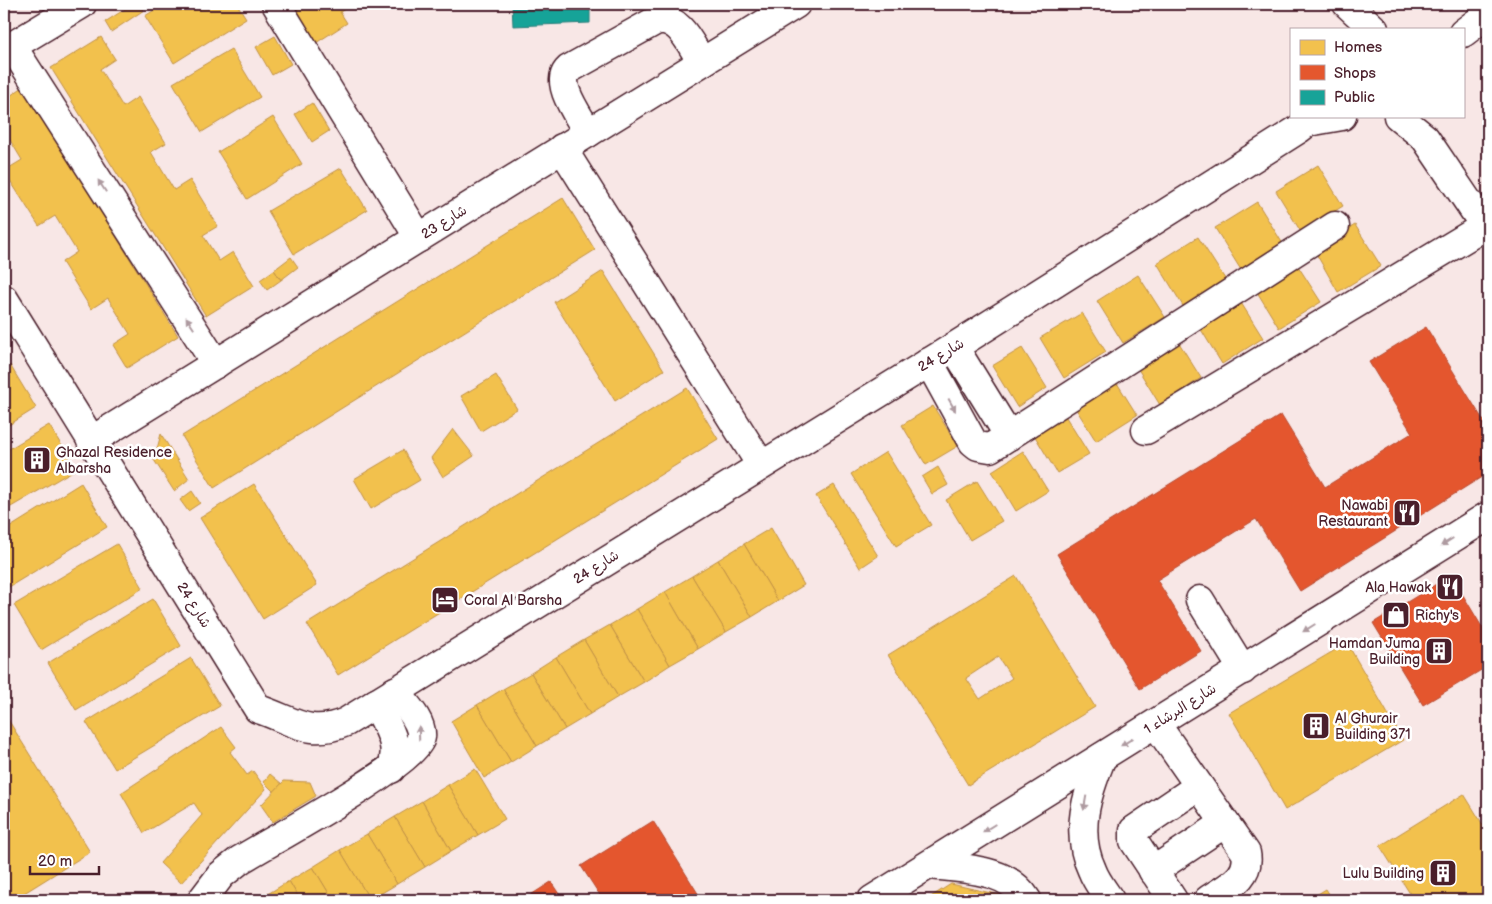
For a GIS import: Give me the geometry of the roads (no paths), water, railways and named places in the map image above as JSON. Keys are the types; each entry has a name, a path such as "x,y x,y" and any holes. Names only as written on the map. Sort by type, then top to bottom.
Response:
{"street":[{"path":"82,4 8,49 216,364"},
{"path":"276,4 419,238"},
{"name":"شارع 23","path":"91,442 796,4"},
{"path":"1337,4 1345,28"},
{"path":"1347,4 1373,28"},
{"path":"588,132 564,87 563,77 569,68 657,20 664,19 676,24 702,62"},
{"path":"1146,430 1487,229 1425,138 1400,118"},
{"path":"1427,118 1439,158"},
{"name":"شارع 24","path":"4,300 258,709 281,716 295,725 312,730 330,729 346,722 954,347 1312,119"},
{"path":"562,148 761,466"},
{"path":"929,362 973,442 978,446 990,448 1335,226"},
{"path":"954,347 1009,436"},
{"name":"شارع البرشاء 1","path":"872,900 1488,516"},
{"path":"1200,600 1243,670"},
{"path":"202,900 221,875 240,860 391,769 396,755 395,743 385,697"},
{"path":"1156,724 1246,853 1248,864 1242,877 1208,900"},
{"path":"1102,758 1087,793 1083,832 1091,870 1110,900"},
{"path":"1173,900 1134,842 1134,830 1199,786"},
{"path":"1154,871 1225,823"},
{"path":"931,864 987,872 1014,886 1027,900"}],"place":[{"name":"Ghazal Residence Albarsha","path":"37,460"},
{"name":"Nawabi Restaurant","path":"1407,513"},
{"name":"Ala Hawak","path":"1450,587"},
{"name":"Coral Al Barsha","path":"445,600"},
{"name":"Richy's","path":"1396,615"},
{"name":"Hamdan Juma Building","path":"1439,651"},
{"name":"Al Ghurair Building 371","path":"1316,726"},
{"name":"Lulu Building","path":"1443,873"}]}
